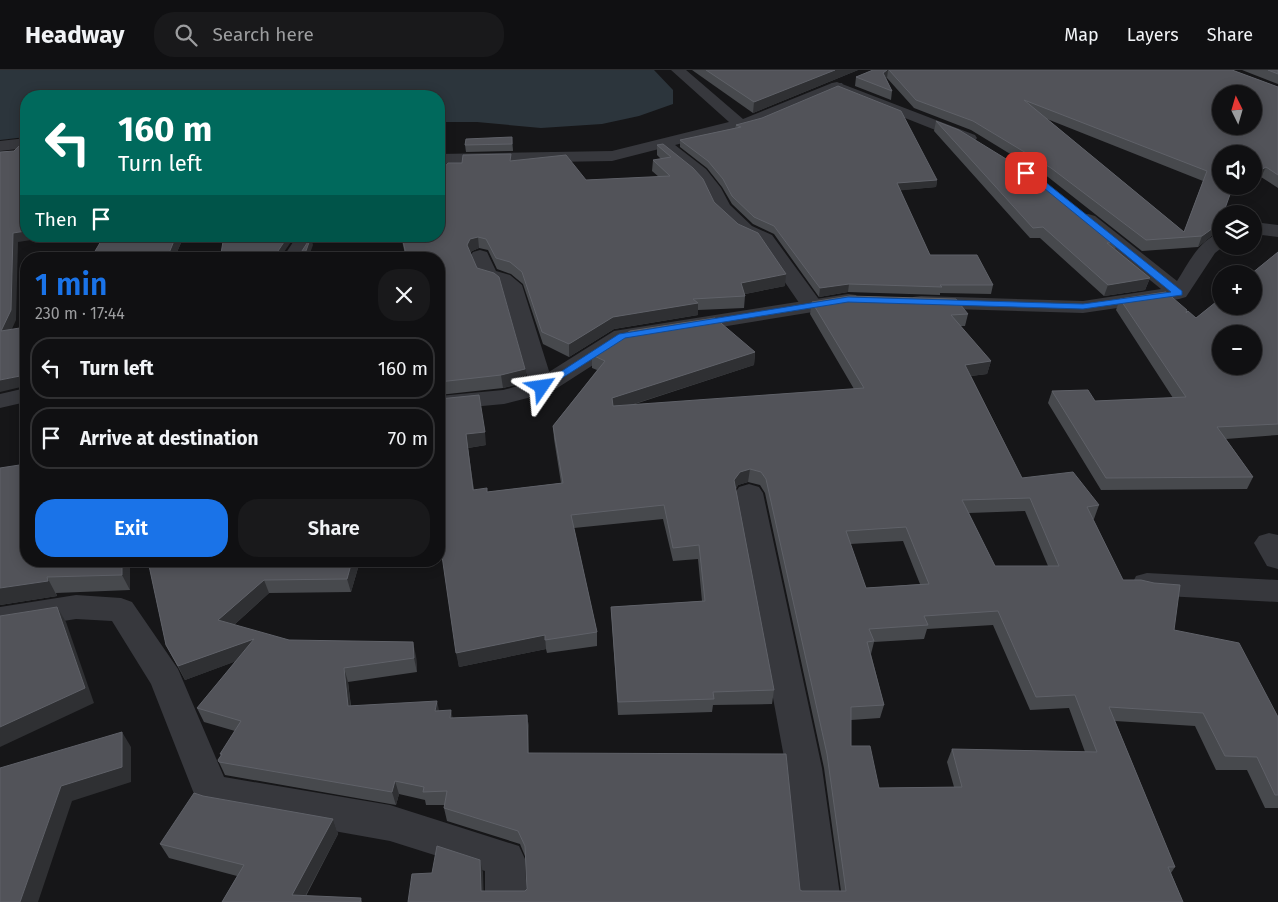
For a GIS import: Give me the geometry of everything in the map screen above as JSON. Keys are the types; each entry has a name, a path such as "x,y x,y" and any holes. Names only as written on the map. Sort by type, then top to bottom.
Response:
{"street":[{"path":"678,70 740,124"},
{"path":"445,160 612,156 756,120 840,81 964,135 979,145"},
{"path":"0,146 20,144"},
{"path":"662,144 700,173 712,188 722,208 745,230 765,239 812,306"},
{"path":"1072,207 1179,293"},
{"path":"1262,229 1278,231"},
{"path":"897,301 1083,307 1179,293 1208,249 1212,246"},
{"path":"480,256 487,275 503,278 512,285 542,387"},
{"path":"445,402 504,397 542,387 622,336 848,300 867,300"},
{"path":"0,401 20,396"},
{"path":"749,493 804,768 820,902"},
{"path":"1147,584 1278,591"},
{"path":"0,619 76,607 121,610 166,679 211,792 390,823 505,859 506,902"}],"shaded area":[{"path":"0,70 654,70 673,90 673,104 639,116 602,124 541,128 477,122 445,122 445,90 20,90 20,138 0,140"}],"building":[{"path":"706,70 835,70 754,102"},
{"path":"873,70 887,70 883,73 892,91 856,77"},
{"path":"889,70 1232,70 1278,87 1278,175 1266,167 1262,169 1262,145 1212,145 1212,195 1230,195 1226,205 1212,205 1212,229 1202,236 1146,240 1051,168 973,121 916,100","holes":["1024,100 1207,171 1184,232"]},
{"path":"1268,70 1278,70 1278,74"},
{"path":"838,86 901,111 937,180 897,183 930,255 977,255 993,285 940,285 942,287 849,284 820,288 774,226 754,217 732,196 723,179 708,161 680,140 741,127 736,125 762,118"},
{"path":"936,121 959,130 1037,178 1118,242 1107,243 1150,278 1108,285 1043,227 1033,228"},
{"path":"512,137 512,144 465,145 466,139"},
{"path":"663,144 693,168 703,179 714,202 738,224 758,233 786,274 741,283 745,296 693,299 698,303 613,317 569,344 542,332 522,272 510,262 496,258 486,239 478,237 470,239 467,245 477,268 494,273 499,277 525,369 501,375 445,381 445,252 405,252 403,242 445,242 445,166 448,163 462,163 463,155 511,154 510,161 566,155 586,180 670,176 653,160 671,157 657,145"},
{"path":"20,146 20,232 13,233 11,310 1,331 20,328 20,376 0,380 0,152 14,151"},
{"path":"100,242 174,242 169,252 95,252"},
{"path":"223,242 284,242 279,252 221,252"},
{"path":"308,242 306,252 301,252"},
{"path":"1278,252 1278,424 1217,427 1253,477 1106,478 1052,391 1088,390 1095,401 1186,397 1120,299 1166,292 1187,310 1186,313 1188,311 1196,318 1212,305 1212,315 1262,315 1262,265"},
{"path":"850,296 956,299 968,314 951,315 991,361 965,365 1022,478 1073,472 1099,505 1087,507 1123,580 1141,580 1180,585 1174,630 1239,643 1278,717 1278,795 1275,795 1257,757 1225,756 1203,713 1109,707 1175,867 1168,867 1183,902 408,902 412,874 432,873 437,846 480,860 481,891 525,891 527,889 525,846 518,831 444,808 447,791 423,792 424,787 395,781 392,792 219,762 218,760 222,754 220,754 241,721 197,708 254,639 178,666 166,645 149,567 350,567 347,579 264,580 218,620 289,640 413,642 414,658 344,668 348,706 437,701 435,711 451,710 450,718 527,715 528,753 786,754 800,890 846,891 827,754 766,479 761,472 750,469 740,472 734,480 774,690 713,692 714,699 618,702 611,607 705,601 699,545 673,548 664,505 571,515 597,632 545,640 545,635 456,653 444,567 445,398 479,395 485,432 466,434 473,490 487,488 487,492 563,483 553,426 605,361 592,355 630,331 715,318 755,352 612,398 613,406 864,388 812,302","holes":["1030,498 1059,566 995,566 962,500","906,527 929,584 866,588 846,531","998,611 1036,697 1075,695 1097,752 952,749 962,787 879,788 870,746 851,746 851,707 884,705 867,642 874,641 869,629 928,625 924,616"]},
{"path":"20,465 20,567 122,567 122,575 47,577 48,581 0,588 0,468"},
{"path":"57,607 85,688 0,727 0,616"},
{"path":"122,732 122,767 61,786 20,902 0,902 0,768"},
{"path":"194,793 333,819 292,895 361,898 360,902 222,902 244,865 160,844"}],"route":[{"path":"542,387 622,336 848,300 1083,307 1179,293 1026,173"}]}
